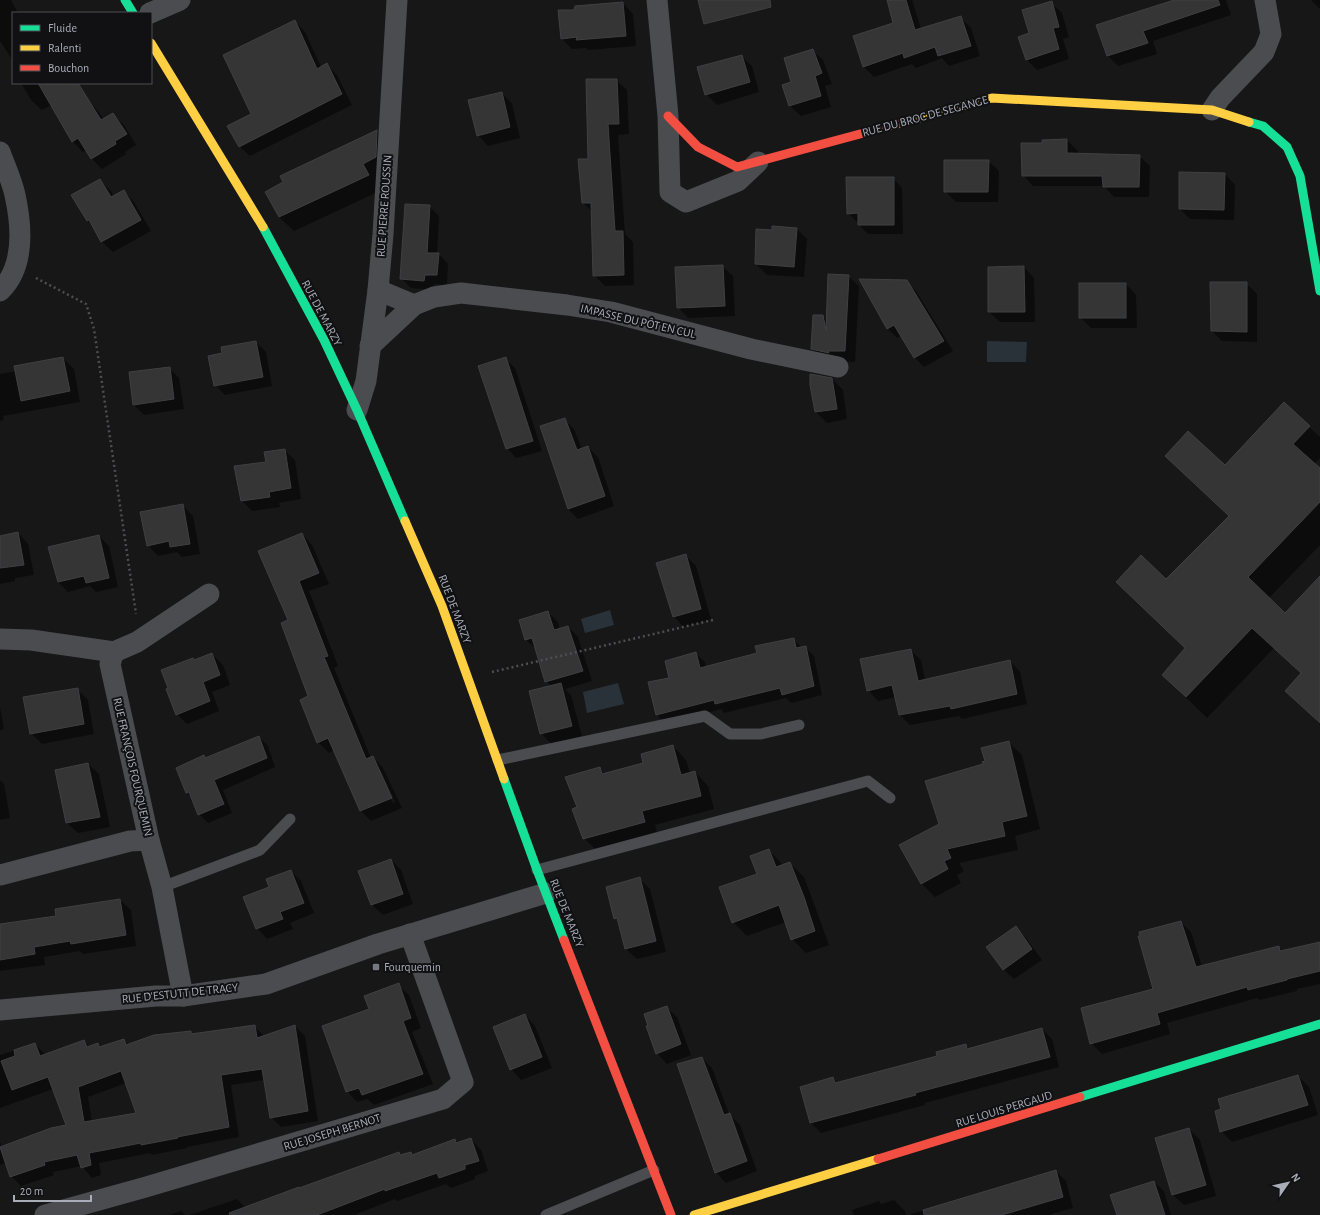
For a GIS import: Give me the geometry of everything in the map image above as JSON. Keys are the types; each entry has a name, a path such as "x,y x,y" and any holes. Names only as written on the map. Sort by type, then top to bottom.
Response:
{"street":[{"path":"125,0 132,12"},
{"path":"152,12 180,0"},
{"name":"RUE PIERRE ROUSSIN","path":"357,410 366,381 378,290 383,234 397,0"},
{"path":"658,0 668,116 670,192 686,202 738,181 758,162"},
{"path":"1212,110 1220,98 1264,52 1271,34 1265,0"},
{"name":"RUE DE MARZY","path":"152,45 255,214 324,340 357,410 442,606 536,870 671,1215"},
{"name":"RUE DU BROC DE SEGANGE","path":"668,116 698,147 737,167 992,98 1212,110 1263,126 1287,148 1300,176 1320,290"},
{"path":"0,152 15,195 21,239 16,267 7,284 0,291"},
{"path":"370,346 414,305 378,290"},
{"name":"IMPASSE DU PÔT EN CUL","path":"414,305 434,297 461,293 567,305 611,312 752,349 838,367"},
{"path":"0,639 30,640 114,652 137,642 209,594"},
{"name":"RUE FRANÇOIS FOURQUEMIN","path":"114,652 110,664 162,887 183,996"},
{"path":"0,875 130,841 150,840"},
{"name":"RUE D'ESTUTT DE TRACY","path":"0,1010 156,996 183,996 266,984 378,944 546,893"},
{"name":"RUE JOSEPH BERNOT","path":"45,1215 146,1188 443,1099 463,1082 410,934"},
{"name":"RUE LOUIS PERGAUD","path":"694,1215 1320,1024"}],"lane":[{"path":"498,760 705,716 730,734 761,734 799,724"},
{"path":"536,870 868,781 890,798"},
{"path":"162,887 260,850 290,819"},
{"name":"RUE D'ESTUTT DE TRACY","path":"378,944 393,931 459,910 473,915"},
{"path":"546,1215 654,1170"}],"path":[{"path":"16,267 86,304 94,329 136,607 137,642"},
{"path":"468,677 713,620"}],"shaded area":[{"path":"987,341 1027,342 1026,362 987,362"},
{"path":"610,610 614,625 585,633 581,619"},
{"path":"618,683 624,704 587,713 583,692"}],"building":[{"path":"698,0 770,0 771,7 704,24"},
{"path":"887,0 906,0 915,30 961,16 971,46 938,56 935,47 904,58 903,53 863,67 853,36 893,23"},
{"path":"1174,0 1218,0 1220,5 1143,31 1148,43 1107,56 1096,25"},
{"path":"1052,1 1059,27 1053,28 1059,49 1026,60 1018,37 1029,33 1022,10"},
{"path":"623,2 626,36 576,40 577,37 561,39 558,10 574,10 575,6"},
{"path":"295,20 317,69 327,63 342,94 239,147 227,126 251,114 223,55"},
{"path":"813,49 822,73 815,76 821,96 789,106 782,85 791,82 784,58"},
{"path":"742,55 750,82 705,95 697,67"},
{"path":"586,79 617,79 619,124 608,124 615,231 623,231 624,275 593,276 591,203 582,203 578,159 588,159"},
{"path":"39,84 79,84 101,120 113,113 127,134 115,141 116,144 91,159 78,138 72,142"},
{"path":"502,92 510,127 477,136 468,100"},
{"path":"377,130 376,157 363,164 369,175 279,217 265,192 283,182 280,176"},
{"path":"1067,139 1067,153 1140,155 1139,187 1103,187 1102,176 1022,176 1021,143 1042,143 1042,140"},
{"path":"944,160 989,160 988,192 944,192"},
{"path":"1179,172 1225,173 1224,210 1179,209"},
{"path":"846,177 894,177 894,225 858,225 858,213 847,214"},
{"path":"100,179 111,197 124,190 141,220 101,242 89,220 87,221 71,195"},
{"path":"405,204 430,205 427,253 439,253 437,275 425,275 424,281 400,279"},
{"path":"772,226 797,228 794,267 755,264 756,229 772,230"},
{"path":"723,265 725,306 677,308 675,267"},
{"path":"1024,266 1025,312 988,312 988,267"},
{"path":"828,274 849,275 845,351 828,351 829,353 811,349 813,315 823,315 826,330"},
{"path":"859,279 907,280 944,341 914,358 894,325 887,329"},
{"path":"1210,282 1247,282 1247,332 1211,331"},
{"path":"1079,283 1126,283 1126,318 1079,318"},
{"path":"256,341 263,377 214,386 208,356 222,353 221,347"},
{"path":"63,357 70,391 21,401 14,366"},
{"path":"506,357 533,441 506,449 478,366"},
{"path":"170,367 174,399 133,405 129,372"},
{"path":"810,374 832,378 837,409 815,412 810,385"},
{"path":"1284,402 1310,426 1293,444 1320,468 1320,502 1248,577 1285,613 1320,576 1320,723 1285,691 1301,673 1252,628 1186,697 1162,675 1185,648 1116,582 1141,555 1166,579 1229,516 1165,456 1188,431 1225,465"},
{"path":"565,418 577,450 588,446 605,496 568,509 540,426"},
{"path":"285,449 291,488 269,492 270,497 241,501 234,466 266,462 264,452"},
{"path":"183,504 190,544 170,547 169,541 147,546 140,512"},
{"path":"18,532 24,565 0,568 0,536"},
{"path":"302,533 319,573 299,581 328,656 324,657 366,759 373,756 392,798 360,811 328,738 317,743 300,700 308,696 281,623 288,620 258,551"},
{"path":"99,535 109,578 86,583 84,576 58,582 48,547"},
{"path":"686,554 701,609 673,617 656,563"},
{"path":"548,611 554,630 568,626 583,671 545,682 532,638 525,640 519,620"},
{"path":"794,638 796,648 806,646 814,686 782,695 780,688 715,704 714,700 656,715 648,682 669,678 665,661 696,652 700,668 757,653 755,646"},
{"path":"911,649 918,681 1010,660 1017,694 951,709 950,706 899,715 892,685 867,691 860,659"},
{"path":"212,653 220,675 203,682 210,701 176,715 166,689 168,688 161,670 193,658 194,660"},
{"path":"561,683 572,726 540,734 529,691"},
{"path":"78,688 84,724 30,734 23,697"},
{"path":"259,736 267,758 214,780 224,804 198,815 189,792 186,793 176,768 204,755 205,758"},
{"path":"1009,741 1027,816 1002,822 1005,836 947,849 951,858 944,861 948,869 921,884 899,845 939,824 925,781 983,764 982,762 985,761 981,748"},
{"path":"673,745 681,775 695,771 701,796 642,811 645,822 583,839 572,809 577,807 565,777 600,767 602,774 643,763 641,754"},
{"path":"88,763 100,817 66,823 55,770"},
{"path":"769,849 776,867 790,862 804,897 815,931 791,940 779,905 732,923 719,887 757,874 750,856"},
{"path":"391,859 403,894 371,905 358,871"},
{"path":"291,870 304,903 280,912 283,919 256,929 243,897 269,887 266,879"},
{"path":"640,877 656,941 625,949 617,918 614,919 606,887"},
{"path":"120,899 126,935 71,944 70,941 34,947 35,954 0,960 0,924 56,916 55,909"},
{"path":"1181,921 1196,967 1279,946 1280,951 1320,942 1320,971 1248,990 1247,987 1157,1013 1160,1024 1090,1044 1081,1008 1153,989 1138,936 1140,936 1139,932"},
{"path":"1016,926 1032,949 1003,970 986,947"},
{"path":"399,983 411,1018 403,1021 423,1074 362,1095 359,1088 346,1092 322,1026 369,1009 364,996"},
{"path":"667,1006 681,1044 656,1054 646,1026 648,1026 644,1014"},
{"path":"525,1014 542,1057 510,1070 493,1027"},
{"path":"255,1025 257,1038 295,1025 308,1111 270,1118 262,1069 221,1075 229,1127 141,1145 141,1143 89,1153 91,1165 81,1168 77,1155 44,1162 45,1165 10,1177 0,1147 51,1128 66,1125 48,1077 12,1090 1,1061 15,1056 14,1050 35,1043 40,1056 84,1040 87,1047 98,1043 99,1047 124,1039 126,1045 154,1035 191,1031 191,1034","holes":["121,1071 136,1113 84,1122 78,1087"]},
{"path":"1042,1028 1050,1057 810,1123 800,1087 833,1077 835,1083 937,1056 936,1052 966,1044 967,1049"},
{"path":"702,1057 724,1115 730,1113 747,1161 715,1173 677,1064"},
{"path":"1298,1075 1308,1105 1220,1132 1215,1111 1221,1109 1218,1099"},
{"path":"1189,1128 1206,1185 1172,1195 1155,1138"},
{"path":"471,1138 479,1161 465,1165 465,1169 439,1178 437,1173 385,1191 385,1189 317,1215 230,1215 229,1213 399,1152 400,1155 411,1152 412,1155 455,1139 456,1143"},
{"path":"1056,1170 1063,1197 1002,1215 924,1215 923,1210"},
{"path":"1154,1181 1165,1215 1117,1215 1110,1195"}],"traffic: fast":[{"path":"125,0 132,12"},
{"path":"1249,122 1263,126 1287,147 1300,176 1320,291"},
{"path":"263,227 324,340 357,410 405,521"},
{"path":"504,779 564,940"},
{"path":"1080,1097 1320,1024"}],"traffic: slow":[{"path":"152,45 263,227"},
{"path":"912,120 992,98 1212,110 1249,122"},
{"path":"405,521 442,606 504,779"},
{"path":"694,1215 878,1159"}],"traffic: jam":[{"path":"668,116 698,147 737,167 912,120"},
{"path":"564,940 671,1215"},
{"path":"878,1159 1080,1097"}],"place":[{"name":"Fourquemin","path":"376,967"}]}
